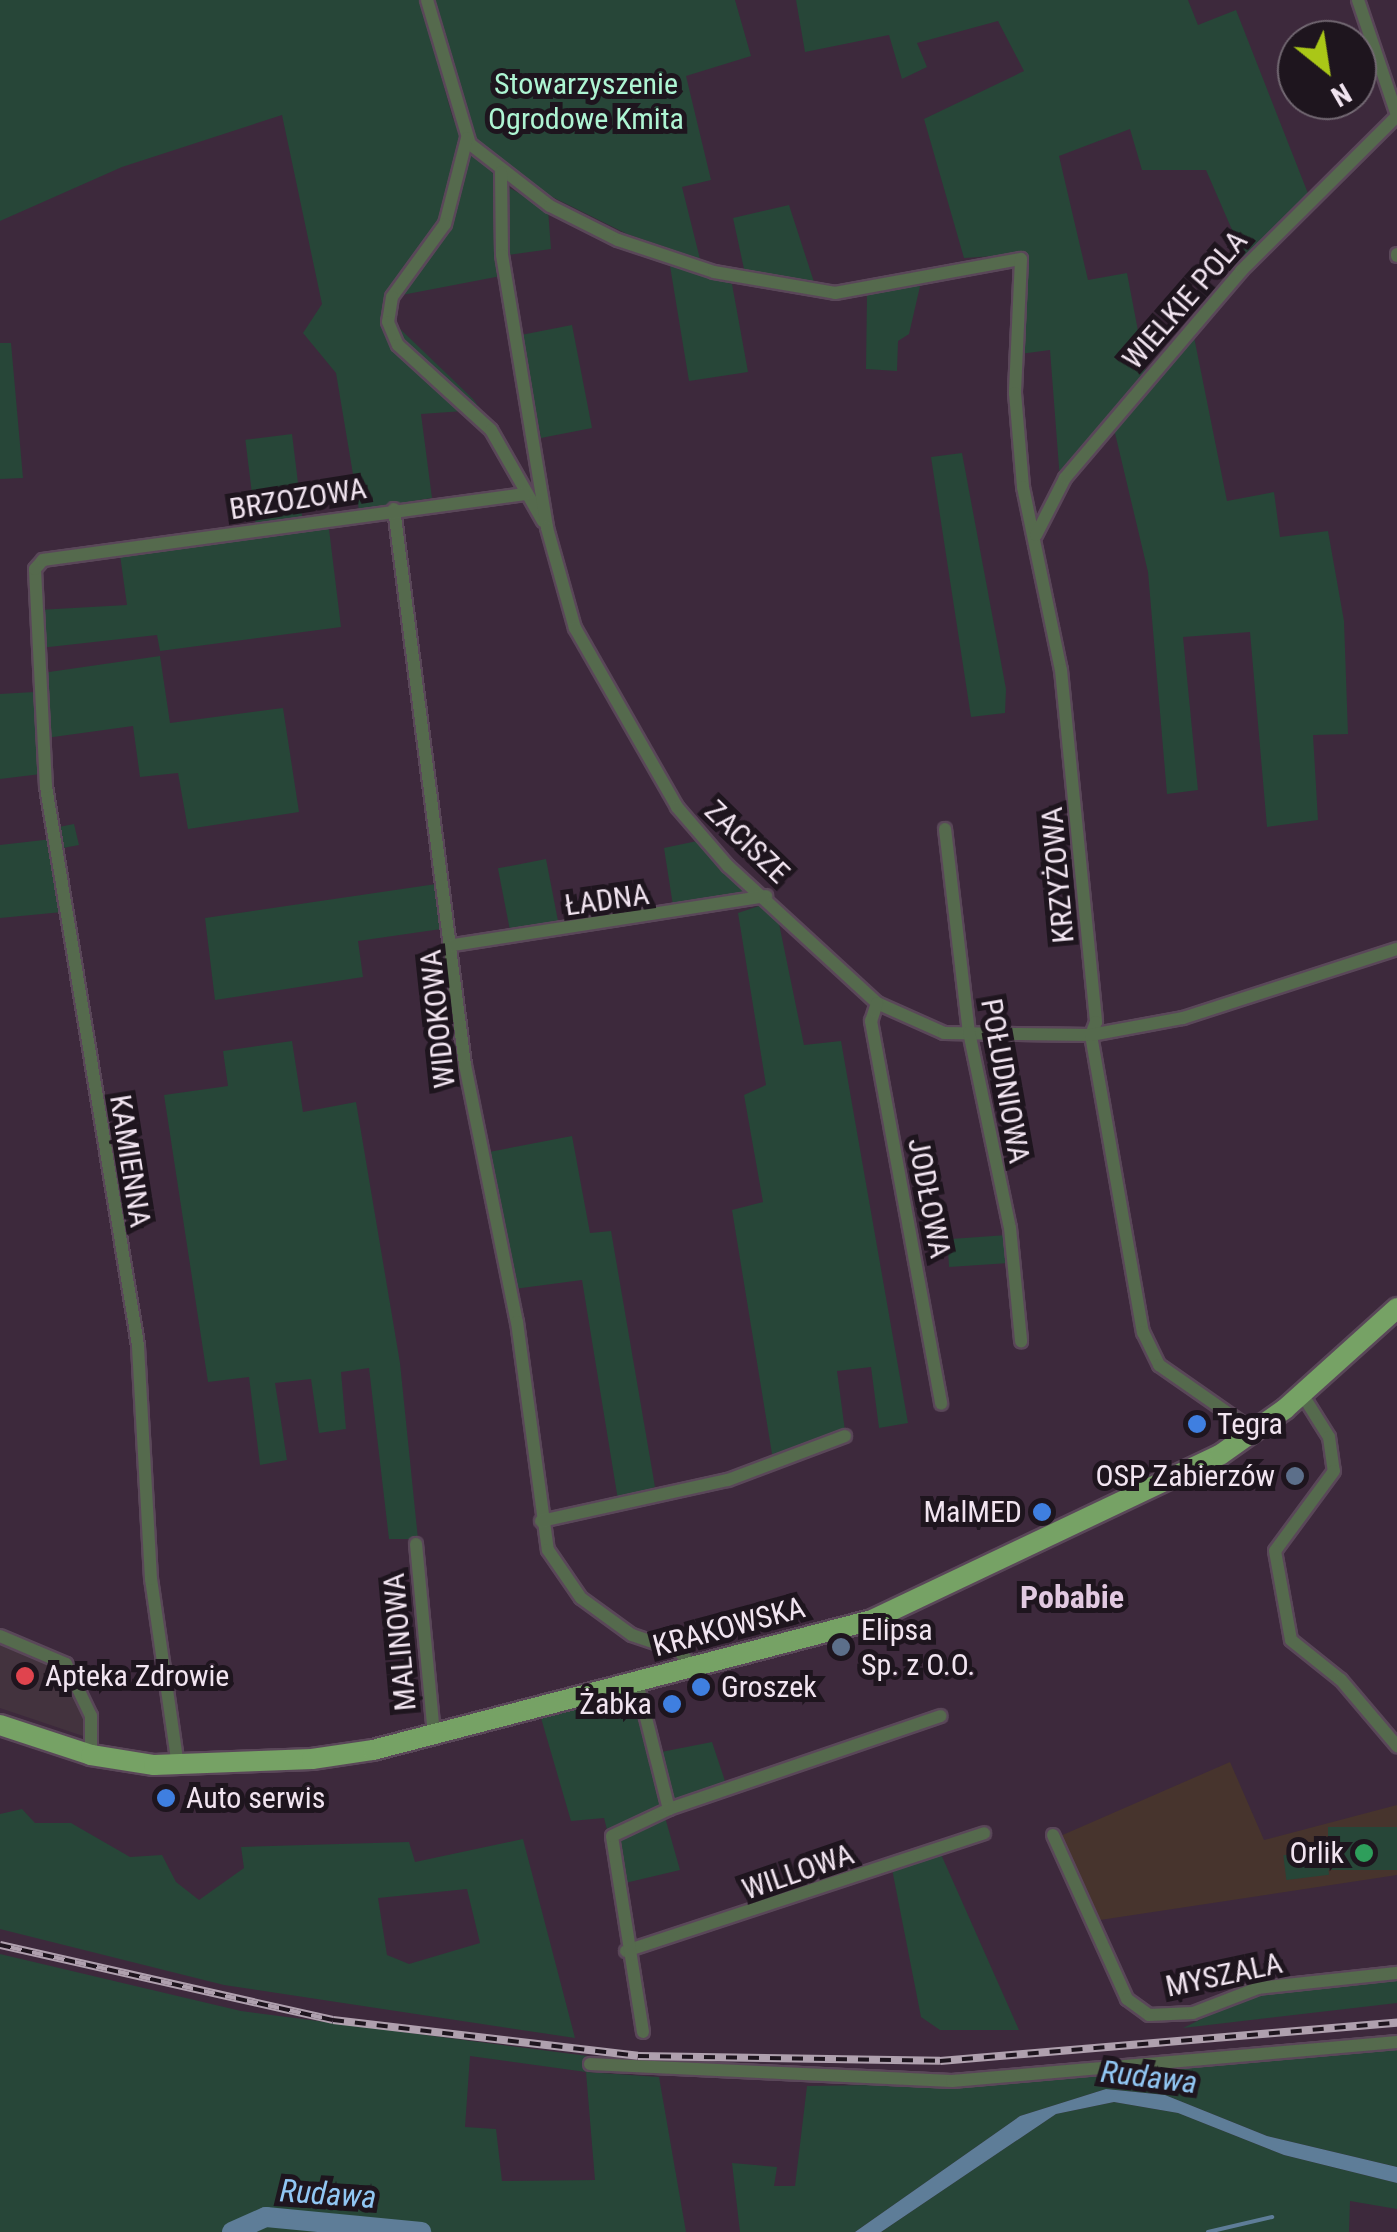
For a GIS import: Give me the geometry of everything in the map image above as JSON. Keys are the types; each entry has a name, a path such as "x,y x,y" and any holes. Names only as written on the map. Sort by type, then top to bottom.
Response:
{"main road":[{"name":"KRAKOWSKA","path":"0,1726 90,1756 178,1766 312,1759 434,1735 693,1668 922,1602 1255,1432 1397,1308"}],"street":[{"path":"427,0 467,138 501,172"},
{"path":"1358,0 1397,115"},
{"name":"WIELKIE POLA","path":"1036,535 1065,478 1242,271 1397,115"},
{"path":"467,138 445,224 392,297 388,322 398,345 479,415 547,528"},
{"name":"KRZYŻOWA","path":"501,172 618,240 714,272 820,292 867,292 1022,259 1018,430 1074,771 1096,1022 1090,1035 1144,1332 1158,1366 1255,1432"},
{"name":"ZACISZE","path":"501,172 502,255 537,443 547,528 575,628 628,733 713,851 766,896 877,1003 944,1033 1090,1035 1183,1018 1397,949"},
{"name":"BRZOZOWA","path":"38,564 394,509 527,494"},
{"name":"WIDOKOWA","path":"394,509 454,944 465,1065 517,1322 542,1521 554,1564 580,1598 632,1636 678,1651 693,1668"},
{"name":"KAMIENNA","path":"38,564 46,787 138,1345 152,1579 178,1766"},
{"name":"POŁUDNIOWA","path":"945,829 969,1032 1010,1228 1022,1341"},
{"name":"ŁADNA","path":"454,944 766,896"},
{"name":"JODŁOWA","path":"877,1003 871,1020 941,1404"},
{"path":"1302,1394 1329,1437 1334,1470 1275,1551 1291,1640 1341,1680 1397,1746"},
{"path":"542,1521 728,1480 845,1436"},
{"name":"MALINOWA","path":"416,1544 434,1735"},
{"path":"0,1636 66,1664 91,1716 90,1756"},
{"path":"637,1682 669,1809"},
{"path":"643,2032 609,1840 669,1809 940,1716"},
{"name":"WILLOWA","path":"626,1951 984,1834"},
{"name":"MYSZALA","path":"1053,1836 1127,1999 1150,2015 1193,2013 1258,1988 1397,1973"},
{"path":"590,2064 952,2081 1397,2042"}],"shaded area":[{"path":"0,1642 58,1663 86,1717 83,1736 0,1708"},
{"path":"1230,1762 1264,1840 1397,1805 1397,1875 1100,1920 1058,1837"}],"green space":[{"path":"0,0 420,0 453,119 499,182 501,276 402,295 394,306 396,325 473,399 512,452 503,457 464,411 421,414 432,498 359,510 336,373 303,333 322,304 282,115 122,167 0,221"},
{"name":"Stowarzyszenie Ogrodowe Kmita","path":"434,0 735,0 751,56 686,76 711,180 682,187 700,259 627,234 524,183 475,138"},
{"path":"796,0 1188,0 1198,25 1236,10 1309,196 1246,262 1206,170 1142,170 1130,129 1059,156 1088,280 1127,273 1147,378 1060,480 1050,350 1020,354 1025,254 964,258 924,119 1024,71 998,21 917,43 927,67 902,79 889,35 805,52"},
{"path":"506,186 548,209 551,249 508,255"},
{"path":"789,205 814,282 744,269 733,218"},
{"path":"670,266 732,284 748,372 689,381"},
{"path":"921,282 909,334 898,341 897,371 866,369 867,295"},
{"path":"572,325 592,428 541,438 521,335"},
{"path":"1194,337 1227,501 1274,492 1280,537 1328,531 1344,621 1348,734 1313,735 1318,820 1267,827 1250,632 1183,637 1198,790 1167,794 1148,572 1114,429"},
{"path":"0,343 11,343 23,478 0,479"},
{"path":"292,434 303,520 256,526 245,440"},
{"path":"962,453 1006,689 1005,713 971,717 931,457"},
{"path":"328,521 341,627 160,651 157,635 40,648 38,610 127,605 120,555"},
{"path":"160,656 170,723 283,708 299,812 188,829 178,773 140,777 133,726 46,738 42,673"},
{"path":"35,692 41,774 0,779 0,694"},
{"path":"74,824 79,845 63,848 73,911 0,918 0,845 61,838 59,827"},
{"path":"697,841 719,869 757,895 674,912 664,848"},
{"path":"546,859 559,927 511,936 498,868"},
{"path":"443,883 448,928 358,941 363,977 215,1000 205,918"},
{"path":"768,903 776,909 804,1045 841,1041 908,1423 879,1428 871,1367 837,1371 845,1431 773,1460 732,1210 763,1202 744,1095 766,1085 738,913"},
{"path":"292,1041 303,1112 356,1102 400,1363 418,1539 389,1539 369,1368 341,1372 346,1429 319,1433 311,1379 275,1383 287,1460 260,1465 249,1377 208,1382 164,1095 228,1086 223,1051"},
{"path":"572,1136 590,1233 611,1231 655,1487 618,1500 582,1280 514,1289 489,1152"},
{"path":"1007,1235 1009,1263 949,1267 947,1239"},
{"path":"637,1692 651,1754 712,1742 726,1784 661,1803 680,1870 621,1884 604,1818 571,1821 541,1718"},
{"path":"22,1809 35,1823 71,1823 130,1857 162,1855 176,1882 199,1900 244,1868 241,1847 409,1842 415,1862 523,1839 575,2038 224,1985 0,1929 0,1814","holes":["467,1889 480,1943 409,1964 387,1955 378,1898"]},
{"name":"Orlik","path":"1328,1827 1397,1827 1397,1870 1328,1870"},
{"path":"1326,1850 1329,1875 1286,1880 1283,1855"},
{"path":"940,1852 1019,2030 940,2030 921,2017 892,1869"},
{"path":"0,1954 241,2011 588,2056 587,2072 659,2077 686,2232 0,2232","holes":["470,2056 586,2072 595,2180 502,2181 496,2129 465,2127"]},
{"path":"1397,1980 1397,2003 1183,2028 1251,1995"},
{"path":"1397,2048 1397,2167 1267,2136 1165,2095 1106,2089 1020,2116 855,2232 740,2232 732,2163 777,2167 774,2186 795,2186 807,2086 1017,2083"},
{"path":"1114,2102 1178,2113 1284,2155 1397,2183 1397,2209 1350,2201 1349,2232 881,2232 1056,2114"}],"water":[{"path":"1106,2089 1165,2095 1267,2136 1397,2167 1397,2183 1284,2155 1178,2113 1114,2102 1056,2114 881,2232 855,2232 1020,2116"}],"waterway":[{"name":"Rudawa","path":"232,2232 266,2217 421,2232"},
{"path":"1208,2232 1272,2217"}],"railway":[{"path":"0,1945 333,2020 638,2056 940,2061 1397,2023"}],"place":[{"name":"Tegra","path":"1197,1424"},
{"name":"OSP Zabierzów","path":"1295,1476"},
{"name":"MalMED","path":"1042,1512"},
{"name":"Elipsa Sp. z O.O.","path":"841,1647"},
{"name":"Apteka Zdrowie","path":"25,1676"},
{"name":"Groszek","path":"701,1687"},
{"name":"Żabka","path":"672,1704"},
{"name":"Auto serwis","path":"166,1798"},
{"name":"Orlik","path":"1364,1853"}],"district":[{"name":"Pobabie","path":"1072,1597"}]}
